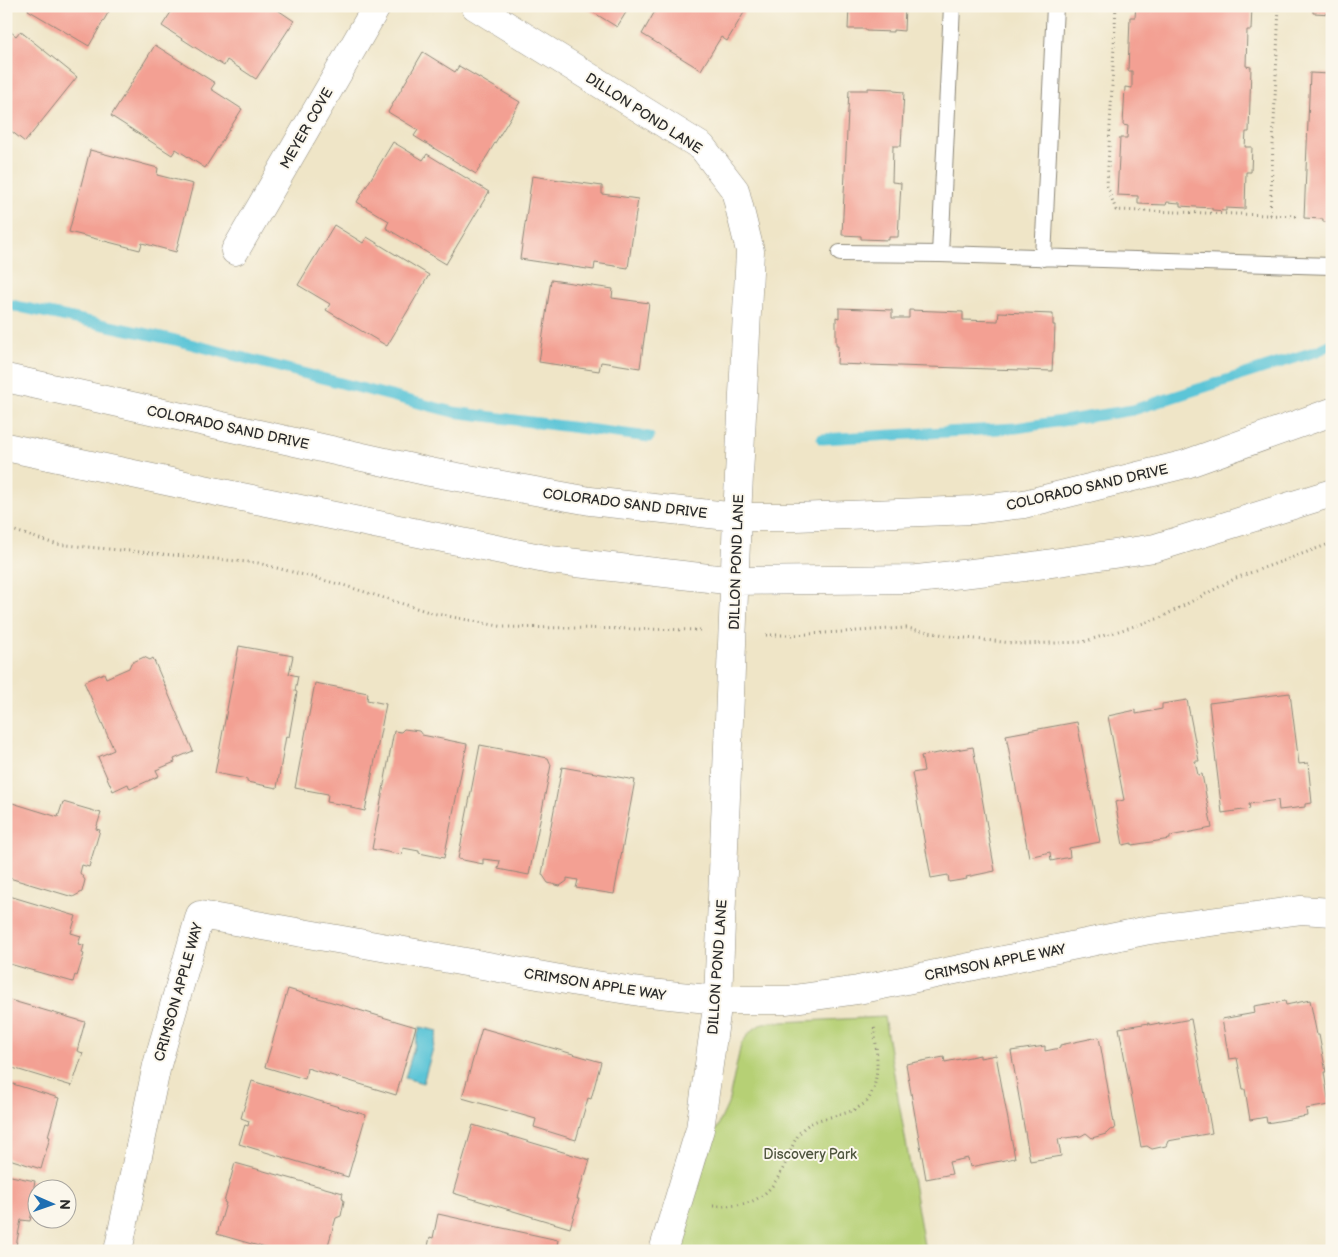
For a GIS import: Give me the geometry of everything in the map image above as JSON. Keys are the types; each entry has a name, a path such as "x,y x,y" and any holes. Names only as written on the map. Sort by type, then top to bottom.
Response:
{"street":[{"name":"MEYER COVE","path":"235,251 376,6"},
{"name":"DILLON POND LANE","path":"475,6 702,147 735,190 750,251 737,517 718,1000 700,1130 663,1251"},
{"name":"COLORADO SAND DRIVE","path":"6,378 430,472 590,501 737,517 796,517 974,510 1024,504 1186,464 1332,412"},
{"path":"6,447 550,560 735,582 917,579 1154,548 1332,493"},
{"name":"CRIMSON APPLE WAY","path":"118,1251 157,1065 200,915 640,992 718,1000 787,1000 858,990 1149,930 1301,910 1332,912"}],"lane":[{"path":"940,254 952,6"},
{"path":"1043,258 1054,6"},
{"path":"840,253 940,254 1332,266"}],"path":[{"path":"1116,6 1107,186 1116,210 1298,216"},
{"path":"1270,215 1279,6"},
{"path":"6,528 55,544 258,563 346,586 432,613 504,627 666,629"},
{"path":"792,635 906,628 956,637 1022,644 1083,642 1160,618 1236,578 1332,543"},
{"path":"707,1206 747,1204 762,1196 772,1186 802,1130 816,1121 854,1110 867,1101 875,1082 877,1064 874,1024"}],"green space":[{"name":"Discovery Park","path":"884,1017 925,1251 678,1251 710,1143 728,1104 741,1044 751,1031 763,1023"}],"water":[{"path":"420,1027 438,1031 423,1083 405,1078"}],"building":[{"path":"30,6 112,6 89,46 28,10"},
{"path":"175,6 272,6 294,21 256,79 227,60 224,66 162,26"},
{"path":"583,6 630,6 617,27"},
{"path":"658,6 748,6 727,41 721,37 701,70 642,34"},
{"path":"849,6 905,6 904,31 848,29"},
{"path":"1136,6 1252,6 1251,30 1247,30 1246,66 1251,67 1249,132 1246,132 1245,147 1252,147 1251,172 1246,172 1245,209 1226,208 1226,211 1212,210 1212,208 1180,206 1180,203 1167,202 1166,205 1138,204 1138,196 1117,195 1120,138 1127,138 1128,126 1123,125 1125,87 1132,88 1132,71 1128,71 1130,17 1135,17"},
{"path":"1313,6 1332,6 1332,14 1313,13"},
{"path":"6,28 16,36 20,31 77,77 25,142 6,127"},
{"path":"155,45 215,83 211,89 242,109 205,168 176,149 172,155 111,116"},
{"path":"423,52 455,72 459,66 520,102 476,174 414,136 418,130 388,112"},
{"path":"1330,71 1332,71 1332,222 1323,222 1323,219 1304,218 1310,73 1330,74"},
{"path":"868,88 894,89 894,91 904,92 901,146 893,146 892,182 901,183 898,237 889,237 889,240 861,239 861,236 842,235 849,90 868,90"},
{"path":"393,142 423,160 427,154 489,192 446,264 386,228 389,221 357,202"},
{"path":"90,150 158,168 157,175 193,184 176,252 142,243 140,250 69,232"},
{"path":"532,176 602,186 602,194 638,199 628,268 595,263 594,270 520,259"},
{"path":"334,225 363,243 367,237 429,275 387,346 326,310 330,304 298,285"},
{"path":"551,280 613,289 612,298 649,303 640,368 601,362 599,371 539,362"},
{"path":"839,308 892,310 892,318 909,318 909,310 963,312 963,320 998,321 999,312 1053,314 1053,325 1055,325 1052,371 837,364 836,317 839,318"},
{"path":"239,646 293,656 289,674 298,676 295,691 297,692 289,737 286,736 277,788 247,782 247,779 215,773"},
{"path":"144,657 150,660 153,658 193,751 174,759 175,762 156,770 159,776 130,789 128,784 113,791 98,757 114,750 84,682 104,673 106,678 129,668 131,663"},
{"path":"315,683 368,693 367,700 386,704 365,811 351,808 351,806 327,802 328,794 295,788"},
{"path":"1290,693 1299,764 1308,763 1312,803 1305,804 1305,807 1279,810 1278,800 1249,804 1250,809 1222,813 1209,703"},
{"path":"1187,700 1199,761 1195,761 1198,775 1202,774 1212,828 1170,836 1170,839 1123,845 1115,802 1124,800 1108,716 1136,710 1136,714 1162,709 1162,704"},
{"path":"1077,722 1100,842 1069,848 1070,857 1051,861 1050,852 1029,857 1006,735"},
{"path":"404,729 419,731 422,735 467,744 444,858 403,848 402,855 372,849 394,731 401,732"},
{"path":"480,745 548,758 551,765 529,875 498,869 500,861 483,859 483,864 458,859"},
{"path":"973,747 995,871 949,882 948,875 931,878 912,773 924,771 921,756"},
{"path":"562,767 635,780 614,894 576,888 578,880 567,878 567,881 560,886 548,883 542,874"},
{"path":"6,801 58,817 63,802 101,813 96,829 100,830 89,867 82,865 80,873 85,880 82,892 73,897 6,877"},
{"path":"6,895 76,916 71,933 81,936 78,944 84,945 82,953 84,954 77,976 75,975 73,982 6,963"},
{"path":"288,989 416,1027 396,1095 307,1068 305,1079 265,1067"},
{"path":"6,999 85,1022 77,1051 83,1053 72,1086 6,1066"},
{"path":"1310,1000 1326,1072 1324,1072 1329,1105 1306,1109 1307,1116 1267,1123 1266,1117 1250,1120 1237,1058 1229,1059 1222,1019 1255,1013 1254,1006 1285,1001 1286,1005"},
{"path":"1191,1019 1212,1133 1168,1141 1166,1146 1152,1149 1147,1146 1141,1147 1119,1028 1149,1023 1149,1025 1159,1023 1159,1025"},
{"path":"482,1028 601,1062 591,1099 588,1098 576,1140 534,1127 536,1119 462,1098"},
{"path":"1099,1037 1115,1129 1092,1138 1086,1133 1081,1136 1058,1139 1061,1156 1030,1161 1011,1051 1045,1046 1045,1051 1060,1048 1060,1045"},
{"path":"980,1055 980,1058 996,1055 1015,1158 970,1167 968,1158 949,1162 952,1174 926,1179 906,1064 944,1057 945,1062"},
{"path":"252,1081 366,1115 348,1177 239,1144 245,1125 248,1126 249,1121 241,1118"},
{"path":"6,1082 59,1098 41,1169 6,1158"},
{"path":"473,1125 590,1160 584,1175 570,1228 453,1193"},
{"path":"235,1163 343,1193 344,1201 341,1216 336,1218 328,1245 333,1246 332,1251 276,1251 217,1234"},
{"path":"6,1175 30,1180 28,1180 28,1221 21,1220 15,1251 6,1250"},
{"path":"438,1214 558,1240 556,1251 427,1251 430,1237 433,1238"}],"waterway":[{"path":"6,304 175,340 453,412 649,437"},
{"path":"822,439 1016,428 1133,410 1317,351 1332,344"}]}
